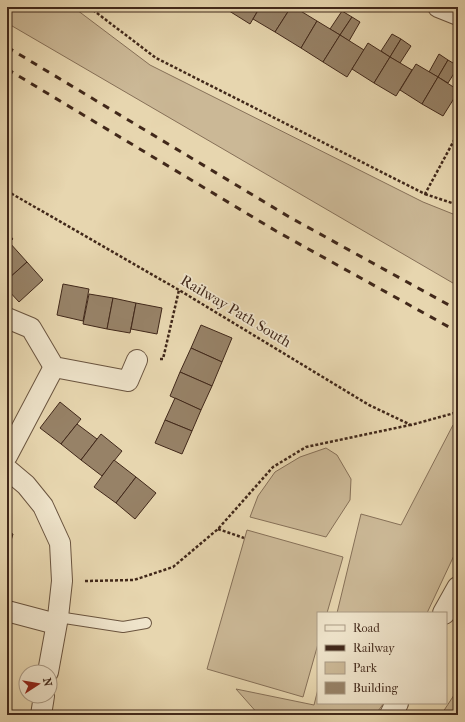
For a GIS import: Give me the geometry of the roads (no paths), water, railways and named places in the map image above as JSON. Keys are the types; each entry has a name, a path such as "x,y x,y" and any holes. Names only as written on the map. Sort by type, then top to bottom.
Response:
{"street":[{"path":"438,7 458,15"},
{"path":"7,318 31,328 54,367 128,381 137,360"},
{"path":"7,456 54,367"},
{"path":"7,469 26,485 43,506 60,543 62,581 49,664"},
{"path":"445,612 458,588"},
{"path":"7,611 57,620"},
{"path":"41,715 43,704"},
{"path":"391,715 396,704"}],"lane":[{"path":"57,620 123,627 146,623"}],"railway":[{"path":"7,47 291,218 458,310"},
{"path":"7,69 276,231 458,332"}]}
